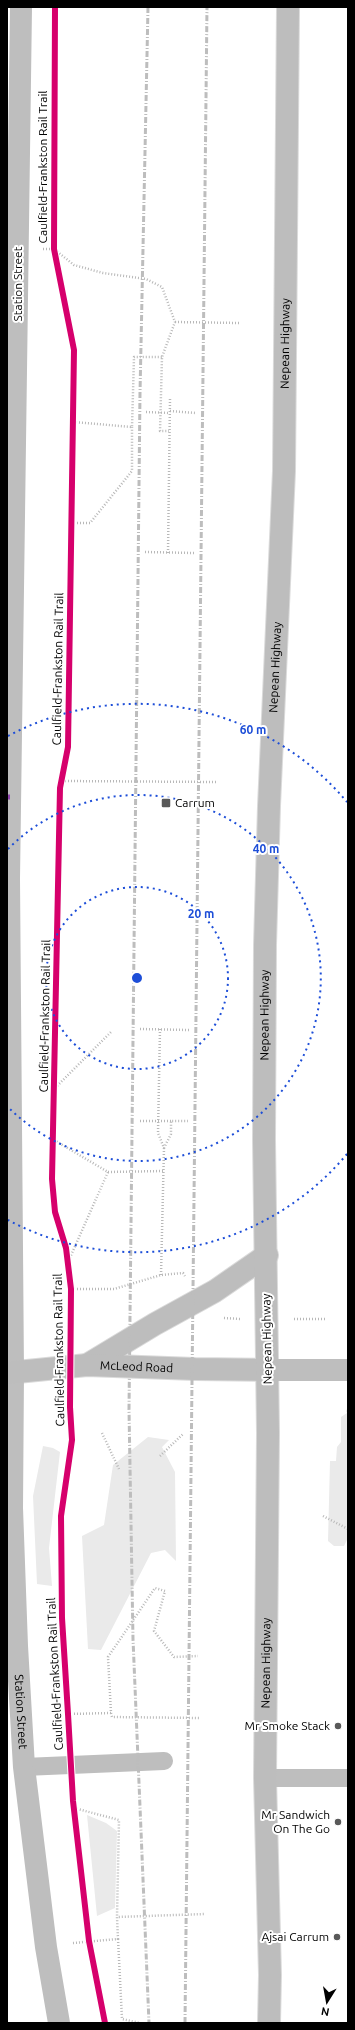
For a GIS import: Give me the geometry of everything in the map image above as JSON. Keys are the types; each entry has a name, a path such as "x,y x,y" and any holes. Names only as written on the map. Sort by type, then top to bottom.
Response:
{"main road":[{"name":"Nepean Highway","path":"270,2023 265,1778 268,1370 264,1140 265,945 269,806 284,471 288,7"},
{"path":"87,1365 155,1324 215,1291 267,1255"},
{"name":"McLeod Road","path":"10,1372 87,1365 268,1370"}],"street":[{"name":"Station Street","path":"21,7 12,342 9,930 10,1537 24,1767 46,1947 59,2023"},
{"path":"268,1370 348,1370"}],"lane":[{"path":"24,1767 164,1761"},
{"path":"265,1778 348,1778"}],"path":[{"path":"54,249 74,265 103,273 146,278 162,287 175,322 162,357 160,431 169,431"},
{"path":"175,322 239,323"},
{"path":"72,523 90,523 132,471 134,357 162,357"},
{"path":"168,553 170,399 170,413"},
{"path":"146,412 196,413"},
{"path":"73,415 73,430"},
{"path":"73,422 132,426"},
{"path":"71,531 72,515"},
{"path":"145,552 194,553"},
{"path":"63,774 61,784 217,782"},
{"path":"140,1029 189,1030"},
{"path":"160,1029 158,1133 164,1148"},
{"path":"55,1088 112,1031"},
{"path":"140,1121 188,1121"},
{"path":"161,1275 164,1148 171,1134 171,1121"},
{"path":"53,1148 54,1132"},
{"path":"54,1140 108,1172 163,1172"},
{"path":"68,1266 108,1172"},
{"path":"71,1286 114,1289 161,1275 183,1273"},
{"path":"102,1433 119,1469"},
{"path":"160,1456 183,1434"},
{"path":"323,1516 348,1529"},
{"path":"198,1656 174,1658 154,1631 165,1591 155,1588 108,1657 110,1713 112,1717 199,1718"},
{"path":"68,1714 110,1713"},
{"path":"74,1808 119,1820 117,1917 122,2019 140,2023"},
{"path":"117,1917 205,1914"},
{"path":"88,1934 90,1949"},
{"path":"46,1947 89,1941 118,1939"}],"shaded area":[{"path":"348,1407 348,1538 344,1546 334,1546 328,1541 330,1461 336,1461 337,1447 341,1442 341,1417 347,1413 346,1411"},
{"path":"148,1437 169,1440 162,1447 175,1472 176,1561 165,1550 151,1553 101,1650 88,1649 82,1536 104,1525 113,1465"},
{"path":"43,1446 53,1448 60,1452 49,1548 52,1586 37,1584 33,1496"},
{"path":"87,1815 106,1823 117,1831 115,1908 97,1916"}],"railway":[{"path":"148,7 140,393 129,1409 133,1639 149,2023"},
{"path":"185,2023 207,7"}],"cycle path":[{"name":"Caulfield-Frankston Rail Trail","path":"55,7 54,249 74,350 68,747 60,788 52,1179 55,1212 66,1248 71,1289 70,1407 72,1440 61,1516 62,1618 73,1801 89,1941 105,2023"}],"place":[{"name":"Carrum","path":"166,803"},
{"name":"Mr Smoke Stack","path":"338,1726"},
{"name":"Mr Sandwich On The Go","path":"338,1822"},
{"name":"Ajsai Carrum","path":"337,1937"}]}
